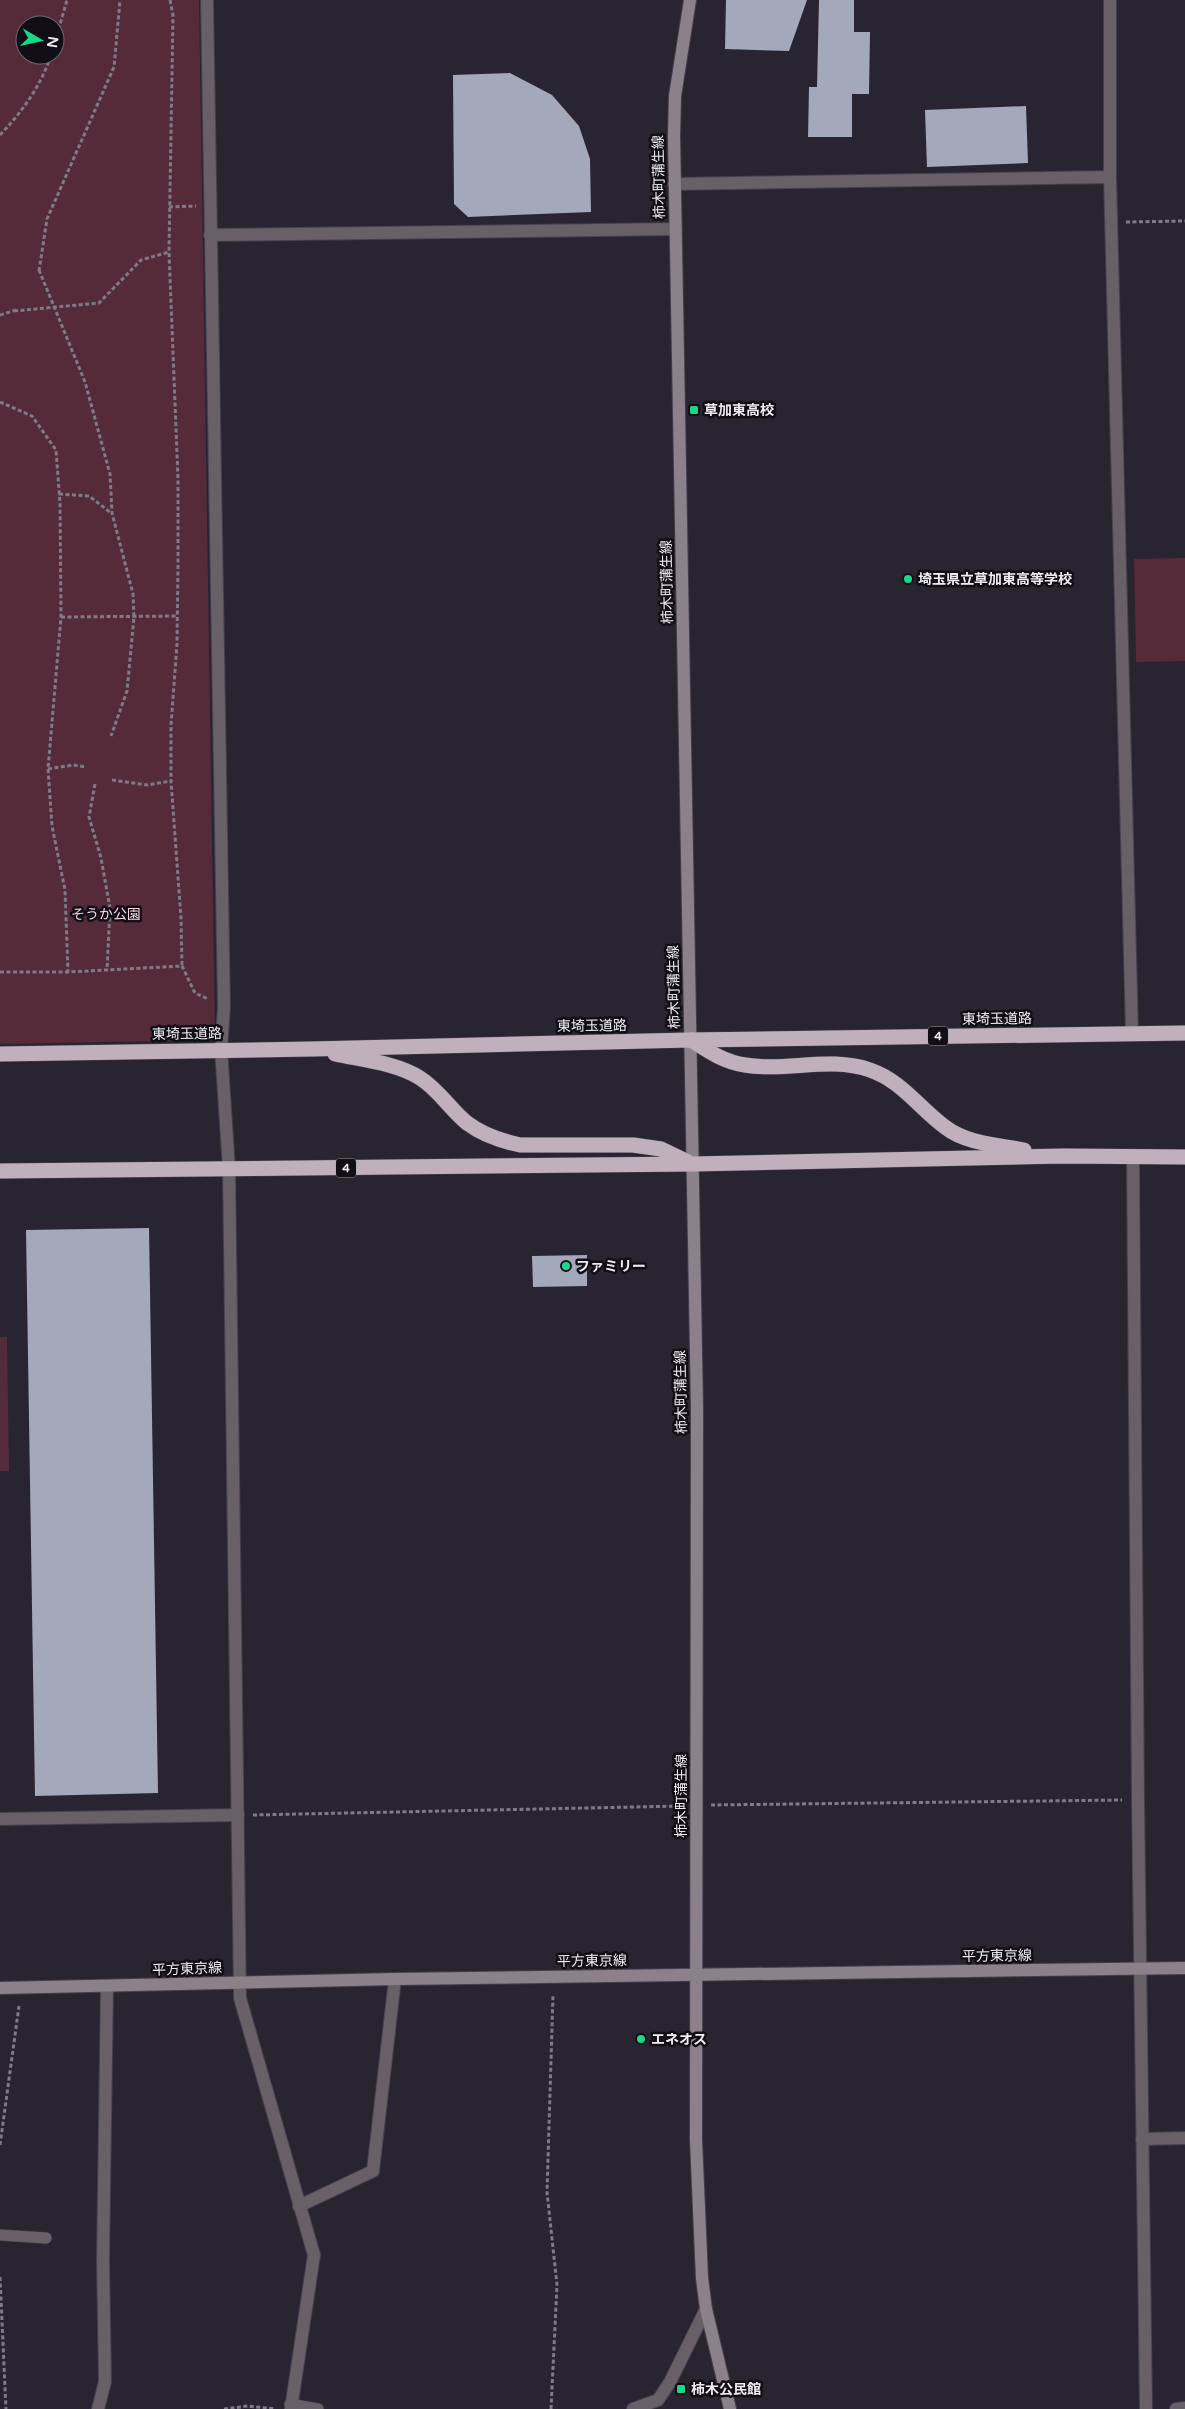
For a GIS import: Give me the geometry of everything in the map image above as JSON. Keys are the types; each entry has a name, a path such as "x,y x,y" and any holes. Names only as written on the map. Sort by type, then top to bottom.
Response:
{"highway":[{"name":"東埼玉道路","path":"0,1054 690,1040 1185,1033"},
{"name":"4","path":"690,1040 721,1059 746,1065 847,1065 870,1070 888,1078 909,1094 946,1128 964,1138 1063,1156"},
{"name":"4","path":"312,1049 401,1068 420,1077 435,1089 467,1122 503,1142 520,1144 633,1145 661,1149 692,1164"},
{"name":"4","path":"0,1171 692,1164 1063,1156 1185,1157"}],"main road":[{"name":"柿木町蒲生線","path":"690,0 675,96 674,184 697,1407 695,1974 697,2197 699,2253 706,2309 730,2409"},
{"name":"平方東京線","path":"0,1988 395,1979 1185,1968"}],"street":[{"path":"207,0 224,1006 221,1049 229,1169 240,1998 314,2255 286,2408"},
{"path":"1110,0 1110,177 1132,1033"},
{"path":"674,184 1110,177"},
{"path":"210,236 675,229"},
{"path":"1133,1158 1146,2409"},
{"path":"0,1819 238,1815"},
{"path":"299,2206 373,2172 395,1979"},
{"path":"98,2409 105,2382 103,2260 108,1986"},
{"path":"1142,2139 1185,2138"},
{"path":"633,2409 658,2400 670,2382 706,2309"},
{"path":"1176,2409 1185,2408"}],"lane":[{"path":"0,2235 46,2238"},
{"path":"286,2408 318,2409"}],"path":[{"path":"63,15 67,0"},
{"path":"111,736 127,691 134,617 133,594 112,513 110,474 85,382 39,270 48,219 114,68 120,0"},
{"path":"170,0 173,15 169,252 178,479 178,616 171,781 182,966 195,993 224,1006"},
{"path":"0,135 24,110 48,65"},
{"path":"169,207 210,206"},
{"path":"1111,222 1185,221"},
{"path":"0,315 15,311 99,304 141,260 169,252"},
{"path":"0,402 32,416 56,450 59,494 61,617 48,770 52,826 65,890 68,972"},
{"path":"59,494 89,496 112,513"},
{"path":"61,617 178,616"},
{"path":"48,770 73,765 86,767"},
{"path":"112,780 147,785 171,781"},
{"path":"95,784 89,817 101,858 110,908 107,970"},
{"path":"0,972 68,972 182,966"},
{"path":"551,2409 557,2285 547,2192 553,1995"},
{"path":"0,2145 19,2006"},
{"path":"0,2277 6,2409"},
{"path":"224,2409 248,2406 286,2408"}],"green space":[{"name":"そうか公園","path":"0,0 199,0 215,1040 0,1044"},
{"path":"1185,558 1185,661 1136,662 1134,559"},
{"path":"0,1337 7,1337 9,1471 0,1471"}],"building":[{"path":"726,0 807,0 789,51 725,49"},
{"path":"819,0 854,0 854,32 870,32 869,94 852,94 852,137 808,137 809,87 817,87"},
{"path":"510,73 552,95 579,126 590,159 591,212 468,217 454,204 453,75"},
{"path":"1026,106 1028,163 927,167 925,110"},
{"path":"149,1228 158,1793 35,1796 26,1230"},
{"path":"587,1255 587,1286 533,1287 532,1256"}],"place":[{"name":"草加東高校","path":"694,410"},
{"name":"埼玉県立草加東高等学校","path":"908,579"},
{"name":"ファミリー","path":"566,1266"},
{"name":"エネオス","path":"641,2039"},
{"name":"柿木公民館","path":"681,2389"}]}
